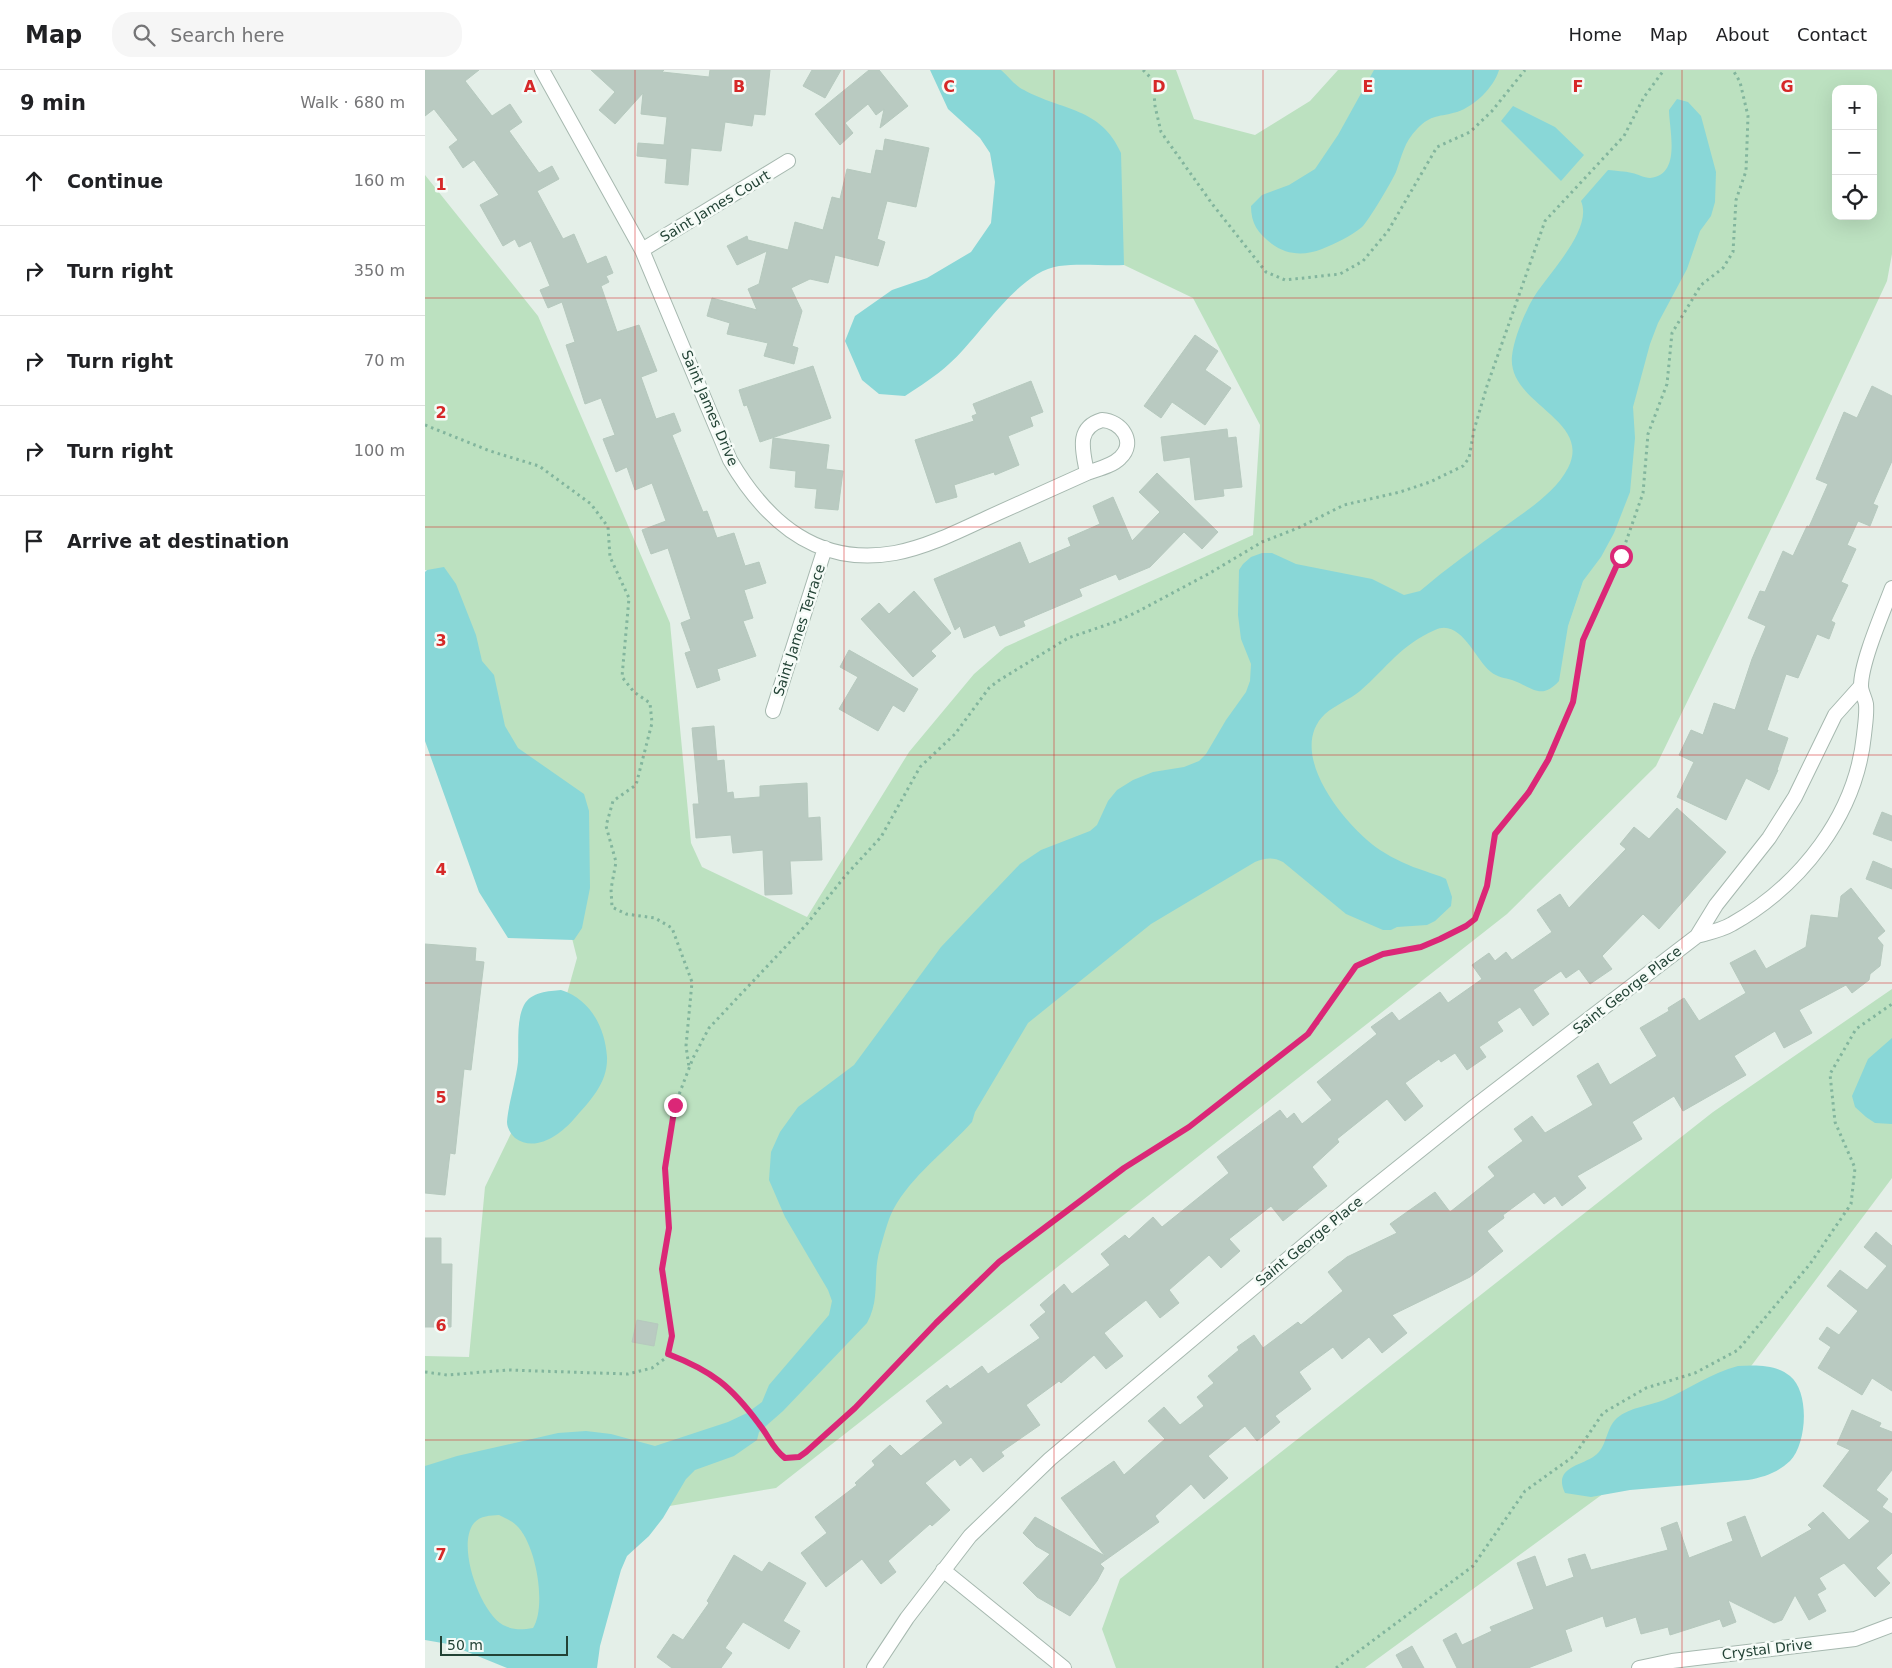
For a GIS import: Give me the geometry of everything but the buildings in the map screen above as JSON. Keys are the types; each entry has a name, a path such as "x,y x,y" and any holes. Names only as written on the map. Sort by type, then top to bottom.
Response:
{"street":[{"name":"Saint James Drive","path":"542,70 641,250 667,305 718,434 743,483 761,506 782,527 825,548 856,554 897,552 965,528 1087,473"},
{"name":"Saint James Court","path":"641,250 788,161"},
{"name":"Saint James Terrace","path":"773,711 825,548"},
{"name":"Saint George Place","path":"1697,936 1716,905 1769,838 1795,797 1835,715 1861,686 1870,649 1892,588"},
{"name":"Saint George Place","path":"874,1668 907,1618 969,1536 1050,1458 1261,1280 1467,1113 1697,936 1732,924 1768,899 1790,880 1825,840 1850,794 1859,765 1864,735 1866,705 1861,686"},
{"path":"943,1570 1065,1668"},
{"name":"Crystal Drive","path":"1639,1668 1672,1660 1855,1638 1892,1625"}],"path":[{"path":"1143,70 1153,80 1155,106 1161,132 1213,205 1266,272 1285,280 1340,274 1363,261 1388,231 1437,146 1470,132 1492,111 1525,70"},
{"path":"425,1372 447,1374 508,1370 628,1374 653,1368 668,1354 672,1336 662,1269 669,1228 665,1168 675,1105 689,1067 709,1028 806,925 846,874 881,837 920,767 955,734 989,688 998,681 1068,638 1135,613 1210,573 1261,542 1298,528 1344,505 1400,492 1429,482 1463,466 1469,458 1482,401 1545,221 1624,136 1644,97 1664,70"},
{"path":"668,1354 693,1363 721,1380 747,1407 766,1432 773,1447 785,1458 799,1457 869,1394 942,1317 999,1262 1124,1168 1189,1127 1308,1034 1356,966 1383,954 1421,947 1466,926 1475,919 1487,886 1495,834 1535,784 1555,744 1576,688 1583,640 1613,577 1638,510 1643,493 1648,434 1667,384 1672,333 1701,285 1723,268 1733,252 1736,200 1746,172 1748,116 1740,82 1733,70"},
{"path":"425,425 490,451 539,466 591,504 607,528 609,557 629,598 623,676 634,692 650,703 651,723 636,785 613,801 606,826 616,862 611,889 612,907 626,914 655,918 672,928 692,982 687,1046 689,1067"},
{"path":"1336,1668 1473,1566 1525,1491 1574,1456 1603,1413 1646,1388 1695,1373 1738,1350 1744,1343 1810,1264 1851,1204 1855,1168 1835,1122 1830,1074 1856,1029 1892,1004"}],"green space":[{"path":"963,70 1176,70 1194,119 1255,135 1310,101 1338,70 1892,70 1892,254 1887,281 1788,494 1656,766 1507,914 776,1488 646,1510 522,1643 425,1630 425,1356 469,1357 485,1187 551,1051 577,958 538,804 429,570 425,570 425,175 538,316 670,623 691,843 702,867 807,917 909,752 974,674 1005,647 1253,535 1260,425 1193,298 1124,265 1056,171"},
{"path":"1892,989 1892,1178 1719,1409 1365,1668 1116,1668 1102,1629 1120,1579 1713,1112"}],"water":[{"path":"930,70 1001,70 1021,88 1038,97 1092,118 1103,127 1113,138 1121,153 1124,265 1067,265 1043,271 1028,280 1014,293 961,352 933,377 905,396 879,394 862,380 845,341 855,316 892,290 927,278 971,252 991,223 995,182 990,153 980,138 948,109"},
{"path":"1374,70 1499,70 1493,83 1477,101 1457,112 1431,118 1413,134 1404,149 1394,177 1362,227 1343,240 1309,253 1296,253 1278,248 1256,228 1252,218 1251,206 1262,195 1289,185 1315,169 1338,135"},
{"path":"1677,99 1688,102 1701,116 1716,172 1715,202 1711,216 1700,231 1687,269 1658,323 1650,344 1633,407 1635,438 1630,492 1614,533 1601,557 1583,581 1568,626 1559,681 1547,690 1536,691 1496,675 1485,666 1460,635 1444,628 1423,636 1403,650 1360,691 1325,714 1314,730 1312,749 1316,768 1337,808 1366,839 1380,850 1407,865 1446,879 1452,897 1451,906 1435,921 1427,925 1383,930 1346,914 1283,862 1269,859 1255,862 1151,924 1028,1023 975,1112 972,1122 909,1186 893,1210 887,1224 878,1259 874,1305 867,1323 783,1411 759,1432 757,1440 734,1456 695,1470 686,1479 663,1518 649,1536 627,1556 621,1570 600,1646 597,1668 507,1668 448,1644 425,1640 425,1466 457,1456 558,1433 586,1431 611,1434 655,1446 728,1422 747,1413 762,1402 769,1385 829,1315 832,1301 828,1290 785,1217 769,1180 771,1152 780,1132 798,1107 854,1065 941,947 1020,864 1041,850 1090,831 1097,825 1108,801 1117,790 1133,780 1153,772 1184,767 1199,761 1206,754 1226,720 1246,692 1250,681 1251,664 1241,639 1238,615 1239,570 1243,564 1251,557 1262,553 1272,553 1296,564 1372,579 1404,595 1420,591 1530,508 1556,486 1568,468 1573,451 1569,437 1560,424 1522,387 1514,373 1512,356 1517,335 1531,302 1566,253 1581,226 1583,213 1581,201 1608,170 1629,172 1650,178 1660,175 1666,169 1670,160 1671,150 1669,110","holes":["499,1515 514,1524 523,1534 534,1560 539,1590 539,1605 533,1628 510,1628 494,1618 486,1607 473,1577 469,1562 469,1533 474,1523 483,1517"]},
{"path":"1513,106 1555,127 1584,155 1561,181 1501,121"},
{"path":"444,567 456,584 476,635 482,661 494,675 505,726 518,748 584,794 589,811 590,888 582,928 574,940 508,938 479,892 425,741 425,572"},
{"path":"561,990 580,1000 594,1016 606,1046 607,1066 597,1091 574,1119 554,1136 539,1143 531,1144 515,1138 508,1129 507,1122 518,1062 521,1011 531,997"},
{"path":"1892,1038 1892,1124 1875,1123 1855,1107 1852,1096 1868,1059"},
{"path":"1738,1366 1778,1369 1790,1376 1801,1394 1804,1418 1800,1443 1790,1461 1780,1469 1748,1480 1630,1490 1591,1497 1565,1493 1562,1484 1566,1472 1597,1454 1603,1446 1613,1422 1622,1414 1664,1400 1709,1377"}],"route":[{"path":"675,1105 665,1168 669,1228 663,1254 662,1269 671,1319 671,1349 668,1354 693,1363 721,1380 747,1407 766,1432 773,1447 779,1454 785,1458 799,1457 855,1408 936,1323 999,1262 1124,1168 1189,1127 1308,1034 1318,1023 1346,978 1356,966 1367,959 1383,954 1421,947 1466,926 1475,919 1487,886 1495,834 1540,777 1548,760 1573,702 1583,640 1621,556"}]}
